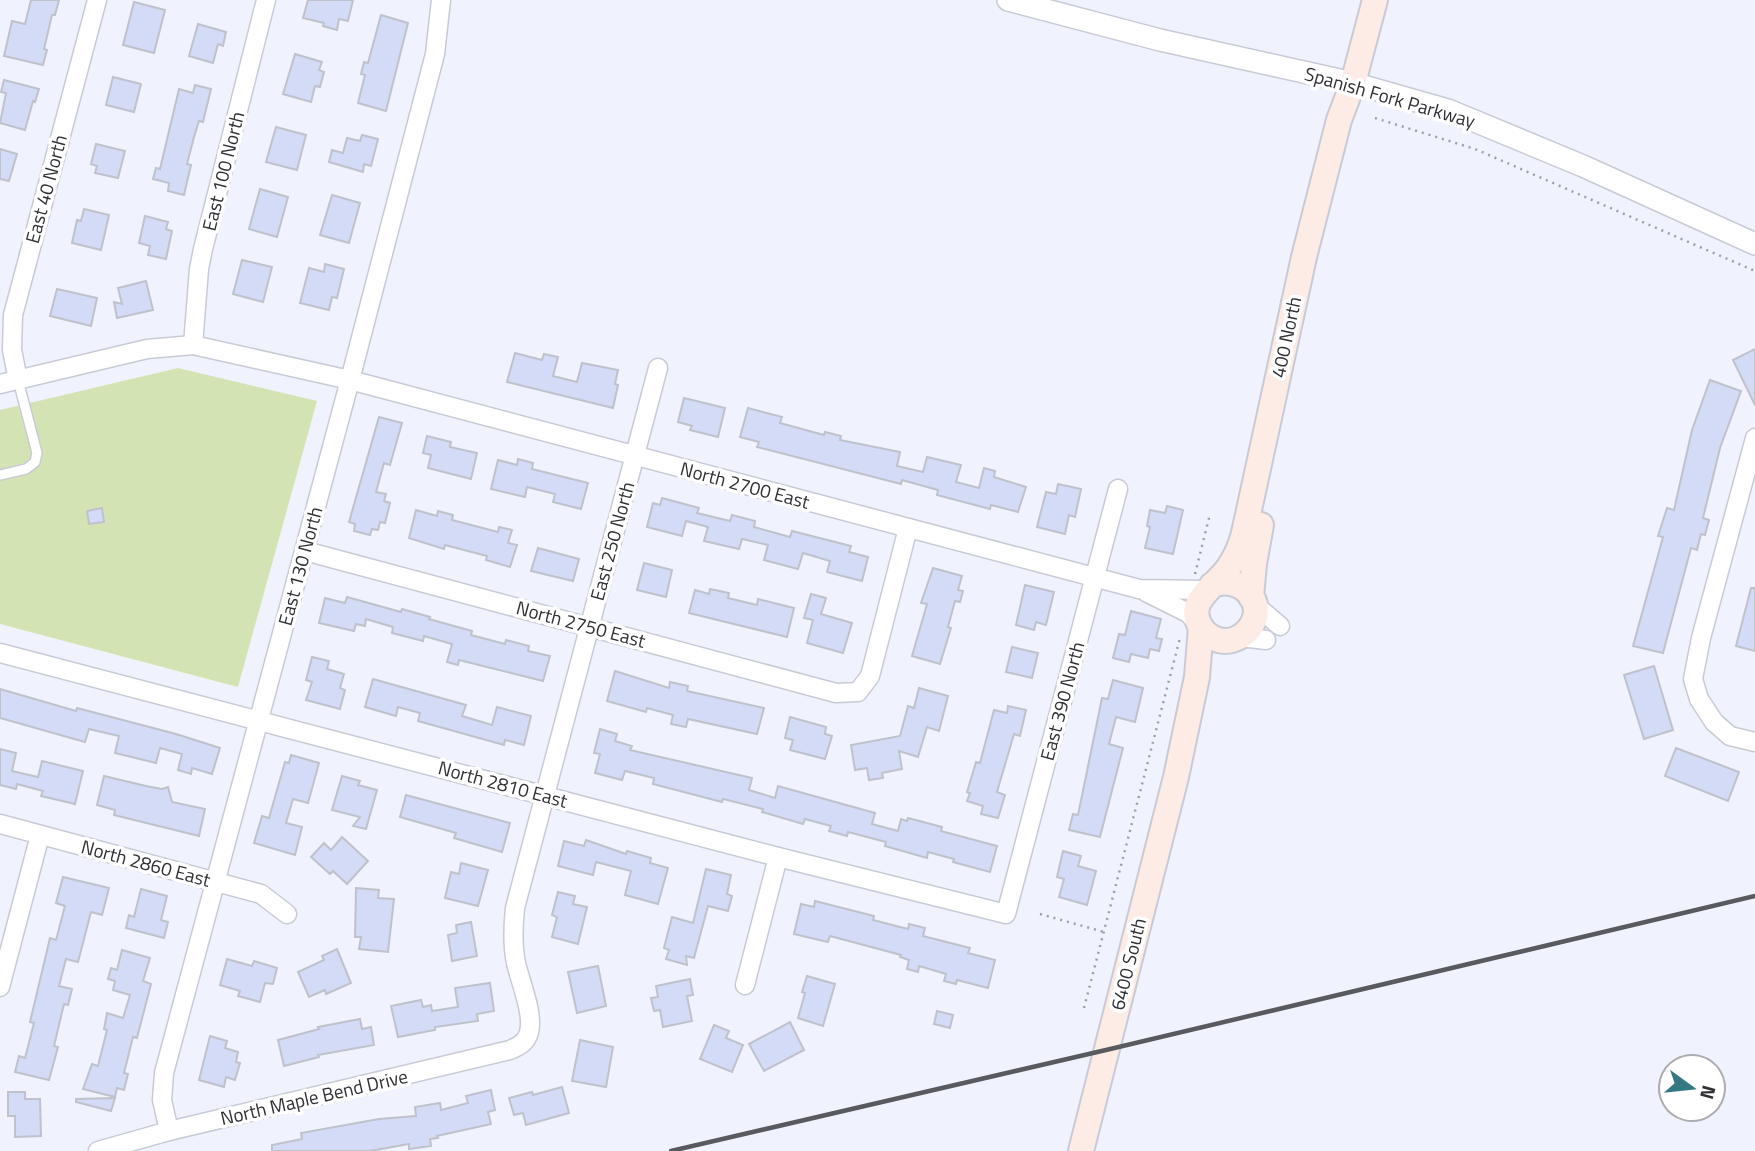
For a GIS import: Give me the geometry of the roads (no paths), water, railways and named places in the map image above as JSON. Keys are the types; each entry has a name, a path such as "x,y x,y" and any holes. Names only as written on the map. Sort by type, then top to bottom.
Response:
{"main road":[{"name":"400 North","path":"1203,584 1231,564 1244,533 1294,298 1339,120 1353,83 1374,0"},
{"name":"400 North","path":"1253,601 1256,544 1299,335 1352,120 1353,83"},
{"path":"1234,583 1241,586 1253,601 1254,620 1246,632 1236,638 1218,640 1194,628 1203,584 1234,583"},
{"name":"6400 South","path":"1081,1151 1176,777 1197,677 1194,628"},
{"name":"6400 South","path":"1176,777 1195,731 1211,676 1224,652 1236,638"}],"street":[{"name":"East 40 North","path":"18,380 12,350 13,315 97,0"},
{"name":"East 100 North","path":"193,345 203,248 267,0"},
{"name":"East 130 North","path":"169,1131 162,1100 164,1073 305,551 435,54 441,0"},
{"name":"Spanish Fork Parkway","path":"1008,0 1160,40 1353,83 1448,110 1755,244"},
{"name":"North 2700 East","path":"0,384 147,349 193,345 350,380 1139,589 1181,609 1194,628"},
{"name":"East 250 North","path":"527,1039 531,1029 530,1018 512,935 515,908 658,368"},
{"path":"1755,438 1701,638 1693,679 1699,699 1714,722 1730,736 1755,742"},
{"name":"East 390 North","path":"1006,914 1118,489"},
{"name":"North 2750 East","path":"305,551 836,693 858,692 870,676 908,528"},
{"name":"North 2700 East","path":"1139,589 1203,584"},
{"path":"1253,601 1280,626"},
{"path":"1236,638 1266,640"},
{"name":"North 2810 East","path":"0,653 1006,914"},
{"name":"North 2860 East","path":"0,824 261,894 287,914"},
{"path":"0,987 40,835"},
{"path":"745,985 778,857"},
{"name":"North Maple Bend Drive","path":"98,1151 169,1131 510,1050 527,1039"}],"lane":[{"path":"0,475 26,469 35,462 37,453 18,380"}],"railway":[{"path":"671,1151 1755,896"}]}
